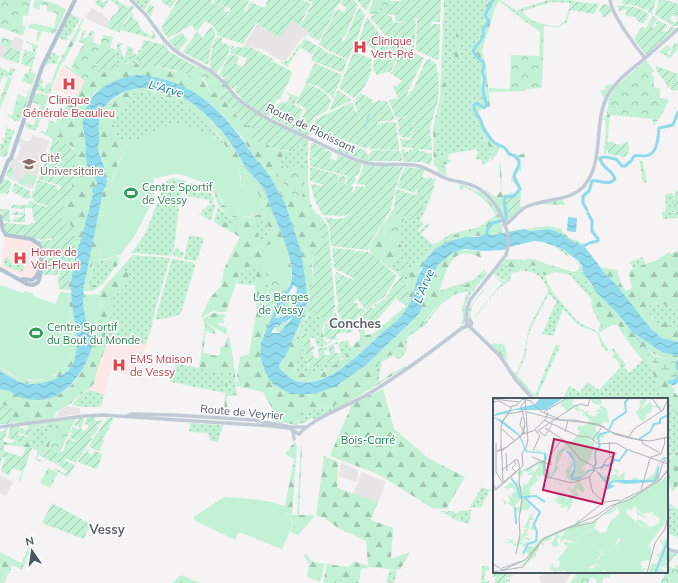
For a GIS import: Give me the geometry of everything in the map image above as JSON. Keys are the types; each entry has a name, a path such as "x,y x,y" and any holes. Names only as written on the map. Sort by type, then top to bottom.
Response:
{"main road":[{"path":"0,182 14,150 42,67 74,0"},
{"name":"Route de Florissant","path":"131,0 146,15 157,29 158,33 168,44 181,55 211,71 246,105 261,115 332,150 360,161 367,163 421,166 446,178 473,186 489,197 500,212 504,224 506,241 504,256 471,298 467,307 468,324"},
{"path":"610,0 616,16 645,58"},
{"path":"504,224 525,208 567,197 577,192 584,185 594,166 602,111 605,101 616,84 678,29"},
{"path":"0,216 6,235 31,238 39,244 41,249 40,275 38,282 32,285 0,269"},
{"path":"32,285 32,280 36,277 40,269"},
{"path":"20,279 38,282"},
{"path":"294,439 292,429 307,426 352,403 385,383 468,324 502,358 516,380 532,398"},
{"path":"162,419 175,417 173,415"},
{"name":"Route de Veyrier","path":"0,427 89,416 173,415 195,419"},
{"name":"Route de Veyrier","path":"150,416 162,419 195,419 263,423 292,429 299,434 307,426"},
{"path":"668,549 678,552"}],"shaded area":[{"path":"92,8 100,13 101,12 110,21 107,28 85,18"},
{"path":"292,20 309,32 306,37 303,36 286,60 281,61 262,49 244,46 257,24 280,38"},
{"path":"15,36 23,40 21,52 10,48"},
{"name":"Clinique Vert-Pré","path":"358,40 365,45 362,52 354,49"},
{"path":"0,44 8,47 3,58 0,57"},
{"name":"Clinique Générale Beaulieu","path":"64,66 85,81 77,95 67,96 59,90 53,90 61,68"},
{"name":"Cité Universitaire","path":"33,135 49,142 33,190 12,179 15,170 9,167 12,159 16,159 21,147 18,143 20,138 25,141 30,141"},
{"name":"Home de Val-Fleuri","path":"5,237 29,240 37,245 39,261 36,274 34,276 27,278 1,267"},
{"name":"EMS Maison de Vessy","path":"108,337 146,344 136,376 110,370 105,394 88,390 95,382 96,373 100,361 102,360"},
{"path":"67,406 80,408 80,414 56,417 59,411"},
{"path":"341,463 358,470 357,481 355,482 339,476"},
{"path":"362,472 386,482 378,502 353,494"},
{"path":"0,475 13,482 6,496 0,493"},
{"path":"546,573 571,573 565,583 541,583 539,577"}],"green space":[{"path":"0,0 31,0 28,16 23,15 22,25 26,26 23,36 0,27"},
{"path":"35,0 51,2 66,10 55,34 42,31 38,42 36,41 38,30 28,28 29,25 31,25 31,23 54,28 57,13 47,11 47,6 40,4 39,10 36,9 33,6"},
{"path":"97,0 102,0 101,1 105,3 109,0 103,9 95,3"},
{"path":"110,0 117,0 128,8 131,5 134,7 119,32 107,28 112,16 115,15 119,9 118,6"},
{"path":"134,0 151,0 144,10"},
{"path":"162,0 176,0 171,8 161,2"},
{"path":"178,0 212,0 211,3 225,7 224,11 227,12 229,10 226,16 227,17 231,8 213,3 215,0 247,0 249,1 244,10 246,12 250,2 264,8 268,0 303,0 311,4 302,20 303,22 313,3 306,0 341,0 335,8 335,11 319,41 308,35 309,32 292,20 280,38 256,23 243,44 216,35 218,33 215,29 205,21 197,32 192,25 168,38 162,28 169,25 161,28"},
{"path":"342,0 354,0 358,5 346,34 342,37 342,42 345,40 359,7 365,15 348,59 327,50 319,44 337,9 344,12 346,7 340,4"},
{"path":"357,0 371,0 367,10 365,10"},
{"path":"373,0 391,0 391,8 381,8 380,14 368,14"},
{"path":"441,0 440,22 432,22 431,24 432,27 433,24 440,24 439,60 416,50 418,18 414,19 416,21 414,49 385,35 370,17 376,14 388,15 391,16 393,22 406,23 395,21 395,15 380,14 380,8 390,8 391,1"},
{"path":"444,0 442,57 446,86 445,95 443,96 437,122 440,126 436,130 437,157 445,157 449,154 448,159 452,161 445,165 443,164 443,166 446,167 447,176 440,173 436,166 434,166 433,128 440,98"},
{"path":"445,0 490,0 485,11 482,29 474,44 478,60 482,63 481,88 486,104 477,101 472,103 473,111 485,141 491,149 490,160 482,166 482,160 475,159 478,153 477,149 448,154 445,157 437,157 436,130 440,126 437,122 446,86 442,57"},
{"path":"490,0 500,0 495,8 482,51 486,66 490,106 478,111 478,113 493,143 501,146 491,161 491,149 485,140 472,104 476,101 483,102 484,100 481,96 482,63 475,58 471,52 481,34 485,9"},
{"path":"501,0 516,11 549,0 573,0 567,22 557,28 532,22 519,12 517,15 499,1","holes":["552,2 571,3 565,21 557,27 533,21 522,11"]},
{"path":"623,0 656,0 652,14 648,12 649,10 645,10 637,6 622,4"},
{"path":"659,0 666,0 678,4 678,18 672,13 674,16 669,19 675,23 678,20 678,26 674,26 655,15"},
{"path":"572,1 599,5 594,14 570,10"},
{"path":"150,4 154,7 151,17 146,11"},
{"path":"603,4 608,5 612,12 604,18 599,10"},
{"path":"617,5 630,6 643,10 649,15 643,24 635,17 626,16 626,9 619,11"},
{"path":"519,12 536,23 544,25 542,88 526,89 526,91 489,92 489,88 510,89 511,55 539,56 540,32 517,15"},
{"path":"132,13 134,14 132,18 139,22 138,23 141,30 151,36 153,34 151,31 152,30 156,38 154,39 121,30"},
{"path":"71,14 80,19 70,36 67,35 67,41 59,38"},
{"path":"653,16 658,19 652,27 653,28 659,21 668,25 662,31 663,32 667,32 671,26 675,29 654,48 653,47 653,50 646,55 634,39 642,27 646,28"},
{"path":"367,17 381,36 375,51 359,40"},
{"path":"82,19 84,20 79,28 81,29 64,62 62,62 54,81 52,80 59,61 62,59 62,55"},
{"path":"458,23 462,24 457,67 455,51"},
{"path":"210,27 214,29 215,35 211,46 208,65 183,52 197,32 203,38"},
{"path":"84,30 86,31 83,37 86,39 91,31 95,32 87,43 78,42"},
{"path":"182,33 188,40 178,51 169,41"},
{"path":"103,35 113,37 110,47 115,50 105,50 95,56 100,74 94,79 85,81 64,66 65,65 73,70 85,47 83,43 87,43 93,36 93,42 100,45"},
{"path":"2,37 13,41 10,48 0,44"},
{"path":"384,37 424,58 408,91 406,99 413,90 426,60 429,59 437,66 437,74 439,72 438,100 430,127 432,150 419,149 418,151 432,153 432,161 430,165 423,162 404,162 401,149 405,149 405,152 409,152 409,150 413,150 413,148 402,147 400,139 411,139 417,116 410,138 399,135 398,121 396,119 408,116 398,118 395,117 389,100 398,98 393,86 397,86 402,81 390,73 397,62 395,62 391,71 377,75 373,70 374,57"},
{"path":"215,38 222,38 222,43 230,46 231,44 227,57 217,73 210,68 210,65 212,48"},
{"path":"305,39 287,67 279,62 289,59 299,44 300,45 303,41 302,40"},
{"path":"305,39 317,46 312,55 300,47"},
{"path":"144,40 164,45 168,51 198,68 191,78 186,72 180,70 177,72 175,70 148,65 147,69 140,68 138,60 139,57 132,58 130,55 134,48 133,53 137,55 139,50 141,50"},
{"path":"27,41 38,46 35,52 37,53 35,55 31,71 29,71 31,67 24,65 31,66 33,54 24,52 24,50 33,52 32,45 26,42"},
{"path":"118,42 123,44 120,46 123,57 126,56 127,46 133,48 133,58 140,56 138,60 139,65 130,62 117,64 115,54"},
{"path":"674,43 678,44 678,49 670,58 659,52 667,45 671,49 666,53 669,55 671,54 670,52"},
{"path":"83,45 86,47 74,68 71,67"},
{"path":"232,45 234,46 233,49 237,46 252,48 291,71 292,74 280,99 276,100 272,111 268,108 267,109 271,113 269,116 250,106 235,91 236,86 232,89 224,80 225,78 219,75 230,54 239,57 236,64 243,67 247,58 230,53"},
{"path":"318,46 326,52 347,60 343,73 311,60"},
{"path":"8,47 21,52 19,62 17,63 3,58"},
{"path":"105,50 115,50 117,67 100,74 94,56"},
{"path":"354,51 371,59 371,70 368,80 362,90 354,98 339,88"},
{"path":"24,52 33,54 31,66 21,64"},
{"path":"51,52 60,56 57,58 57,63 45,65"},
{"path":"646,60 655,72 652,72 652,76 654,77 654,87 660,89 660,98 669,100 662,114 654,125 652,119 610,115 607,113 609,100 605,104 615,88"},
{"path":"123,62 126,64 136,63 140,68 148,65 177,72 180,70 187,72 194,78 201,77 212,95 215,91 210,82 210,77 217,80 219,79 227,88 217,96 220,100 230,104 233,112 247,126 252,126 252,137 263,140 273,149 284,151 280,166 272,168 272,170 297,199 302,197 305,182 308,183 312,208 322,218 320,220 325,241 312,260 313,279 311,286 335,305 332,317 323,327 322,331 324,342 319,339 319,317 308,313 294,339 301,344 302,350 294,369 299,374 324,371 344,359 360,339 360,334 367,335 374,333 406,306 409,288 406,285 413,268 434,247 443,240 454,235 476,231 489,221 498,219 494,210 481,193 495,207 501,220 503,233 459,238 443,244 436,249 424,263 411,300 405,312 397,321 337,371 315,381 296,381 280,369 279,365 284,358 305,311 307,301 301,251 285,203 280,193 241,136 212,105 182,86 164,79 137,75 108,84 94,93 85,108 83,133 85,136 85,146 91,172 96,177 97,184 92,189 93,194 75,264 72,290 68,290 75,229 62,222 64,206 71,196 75,150 72,146 53,139 60,134 60,124 56,122 59,114 77,95 85,81 94,79 100,74 117,67 117,64"},
{"path":"315,63 342,75 333,98 318,86 305,83"},
{"path":"198,66 219,79 217,80 210,78 210,82 215,91 212,95 203,77 191,78"},
{"path":"656,66 678,74 678,90 673,91 670,87 667,88 667,85 656,70"},
{"path":"0,67 9,72 11,67 15,69 12,77 8,75 7,77 3,76 0,84"},
{"path":"29,71 36,74 32,85 22,81 26,72 29,73"},
{"path":"8,77 12,79 0,109 0,99"},
{"path":"40,78 43,80 41,86 45,88 48,82 51,84 53,80 54,81 50,93 48,94 37,90"},
{"path":"306,84 321,90 331,101 327,110 314,118 309,128 311,130 310,135 308,136 295,130 306,111 304,107 296,103"},
{"path":"614,84 604,98 600,91 606,89 604,86"},
{"path":"33,85 20,121 15,121 21,104 28,94 15,88 28,93"},
{"path":"133,88 152,88 179,95 204,113 216,125 231,144 241,161 263,188 286,245 290,265 291,281 287,282 284,252 281,242 258,248 265,266 268,285 266,323 268,326 263,338 260,356 265,372 309,395 322,392 366,365 415,318 423,303 426,290 432,276 438,265 446,257 461,250 483,251 480,252 481,258 463,253 456,256 447,268 439,292 470,283 485,269 485,271 475,284 445,299 435,308 417,330 406,335 404,341 404,351 400,358 391,355 378,364 375,384 392,373 405,366 406,367 351,401 313,410 301,411 297,426 273,421 274,412 263,392 236,386 232,373 227,372 227,417 224,416 226,374 199,369 205,326 203,318 201,317 210,298 221,286 224,269 240,237 214,221 224,222 241,228 223,211 218,204 213,190 207,186 217,188 222,204 243,218 266,213 257,191 247,182 243,186 240,185 241,177 235,162 218,134 203,118 180,103 156,94 141,91 136,92 116,114 113,123 119,143 127,141 112,179 101,216 104,222 99,260 93,261 88,288 96,283 102,285 93,291 84,291 87,267 103,191 105,189 107,179 98,148 98,121 100,114 109,102","holes":["264,218 272,234 267,238 260,240 256,228 256,220","257,268 255,285 257,310 249,354 240,357 237,375 238,382 236,383 229,336 226,340 225,346 220,348 220,354 217,356 203,353 206,331 215,334 215,330 208,324 226,335 227,328 218,325 219,322 224,323 223,317 226,317 225,315 214,313 204,318 204,316 213,311 226,312 241,269 247,270"]},
{"path":"226,90 228,92 229,91 244,106 263,119 264,118 308,140 308,149 297,145 292,153 289,151 275,149 263,140 258,143 252,137 252,126 247,126 233,112 230,104 220,100 217,96"},
{"path":"338,90 352,100 331,110 330,109"},
{"path":"141,91 156,94 184,105 203,118 227,148 215,138 176,123 126,145 127,141 119,143 113,123 116,114 133,94"},
{"path":"286,92 298,97 294,104 287,102 290,97"},
{"path":"37,93 49,96 42,114 38,111 40,105 32,102 35,94"},
{"path":"361,93 372,100 373,103 380,100 387,101 395,119 377,123 379,125 381,123 396,122 399,150 371,149 369,147 365,148 333,136 330,139 323,136 321,139 318,138 318,135 312,132 316,119 352,102 355,111 357,112 357,116 358,111 353,101 356,101 355,99"},
{"path":"18,94 25,97 15,121 7,115 12,116"},
{"path":"282,102 292,103 303,110 297,123 292,121 296,125 294,129 272,118 278,104"},
{"path":"607,113 610,115 606,154 604,154 606,123 605,120 602,120"},
{"path":"38,115 42,116 36,130 26,128 25,122 33,125 35,124"},
{"path":"49,120 60,124 60,134 53,139 40,132 47,132"},
{"name":"Centre Sportif de Vessy","path":"176,123 215,138 228,150 235,161 239,173 240,185 243,186 247,181 257,191 266,213 247,217 238,217 229,212 226,208 217,188 176,174 154,178 153,191 155,197 134,237 120,255 99,260 101,248 97,246 100,227 103,226 102,215 104,205 126,145"},
{"path":"6,126 6,128 9,129 10,127 10,130 12,131 15,130 8,149 0,146 0,144 4,142 2,138 5,139"},
{"path":"53,139 72,146 71,149 75,150 76,157 71,196 64,206 62,222 64,224 70,223 75,229 68,290 59,289 59,268 57,275 44,275 42,273 42,249 39,241 52,240 51,238 44,240 9,235 6,233 4,224 28,225 31,223 36,223 33,217 32,208 25,208 25,222 13,222 13,219 23,216 13,215 12,213 17,211 19,213 24,212 24,209 11,208 11,205 28,205 29,201 31,201 39,205 49,207 33,200 32,192 35,190 38,180 57,186 57,190 61,187 59,185 38,179 45,162 60,167 45,161 48,157"},
{"path":"341,142 343,143 341,147 344,148 345,144 348,145 348,143 352,146 358,147 359,149 366,150 368,155 371,154 372,150 399,151 402,155 402,161 366,161 338,151"},
{"path":"607,142 614,142 615,144 621,146 623,143 628,142 627,145 630,147 626,157 608,154 608,150 606,150"},
{"path":"313,143 326,149 325,152 327,150 332,153 329,164 331,159 336,161 338,155 362,164 358,175 355,176 356,179 354,184 351,186 353,187 352,192 354,192 356,186 365,187 365,185 357,184 364,165 403,167 395,189 391,209 371,240 368,250 331,246 329,225 324,217 342,219 351,214 343,216 323,215 315,201 316,199 314,198 311,184 324,185 310,181 310,167 339,175 337,183 340,175 347,177 344,184 346,185 348,176 310,166 310,158 318,160 310,157 311,144"},
{"path":"297,145 308,149 308,166 280,166 284,151 290,152"},
{"path":"1,146 9,149 6,157 0,156"},
{"path":"509,152 516,155 525,154 525,157 518,158 521,171 517,170 515,175 517,182 521,187 520,193 515,196 505,198 505,208 513,216 506,221 492,196 485,190 496,197 501,191 499,161 501,166 502,195 510,192 515,193 518,191 518,187 511,180 514,171 519,166 516,159 508,154"},
{"path":"639,158 643,163 647,182 643,183"},
{"path":"275,166 308,166 308,183 305,182 302,197 297,199 272,170 271,168"},
{"path":"9,167 15,170 11,179 6,176"},
{"path":"405,167 423,169 424,171 422,177 430,179 436,178 430,200 423,197 422,200 419,200 418,204 424,207 415,220 391,212 394,209 396,189 415,195 417,194 417,189 415,193 397,187"},
{"path":"26,173 37,177 34,185 27,183 25,186 18,183 19,179 23,180"},
{"path":"5,178 12,183 8,194 0,193 0,185"},
{"path":"173,178 187,181 180,198 172,256 131,254 146,232 165,183"},
{"path":"15,183 30,191 31,198 26,199 12,191"},
{"path":"190,183 209,192 214,199 214,203 210,204 209,200 183,196"},
{"path":"460,184 481,193 496,213 498,218 489,221 476,231 454,235 443,240 414,267 406,285 401,281 405,260 398,274 390,268 402,252 400,243 400,228 402,223 408,217 415,219 424,207 418,204 419,199 423,197 430,200 420,221 424,224 417,231 419,232 428,223 430,225 421,234 433,245 451,234 479,227 496,215 486,202 478,195 464,187 462,190 459,189"},
{"path":"521,190 520,206 522,205 522,207 513,216 506,212 505,198 515,196 520,193"},
{"path":"676,190 678,191 678,218 676,218 673,206"},
{"path":"671,193 675,196 673,206 676,218 663,219 662,209 663,212 666,211 665,195"},
{"path":"562,200 565,205 537,204"},
{"path":"212,204 215,205 215,207 211,221 199,214 203,212 202,210"},
{"path":"218,207 242,229 224,222 214,221"},
{"path":"0,209 9,209 10,222 3,221"},
{"path":"391,212 408,217 405,218 401,228 401,245 382,233 388,223"},
{"path":"390,215 388,223 382,233 401,245 402,252 390,268 371,253 370,247 374,238"},
{"path":"264,218 272,234 267,238 260,240 256,228 256,219"},
{"path":"322,218 328,227 335,305 332,316 326,318 308,311 311,286 314,279 312,260 321,244 325,241 321,236 320,230"},
{"path":"548,226 561,229 568,237 586,244 584,246 580,245 555,231 544,229 525,231 525,229"},
{"path":"189,235 204,238 197,260 195,261 184,259"},
{"path":"281,242 284,252 287,277 271,282 258,248"},
{"path":"555,246 573,255 579,262 582,271 579,269 577,260 570,255 567,256"},
{"path":"178,247 179,251 184,252 182,258 173,256 175,249"},
{"path":"333,248 355,250 357,253 358,251 371,253 397,276 384,297 366,310 357,298 354,301 355,304 357,303 359,309 363,308 365,310 359,319 358,313 357,321 350,321 349,323 343,321 339,314 335,274 345,285 335,271 348,278 348,280 350,278 353,280 354,278 334,268"},
{"path":"678,251 678,308 653,303 647,308 649,310 648,313 656,322 654,323 661,329 666,318 671,328 678,328 678,342 662,338 651,330 600,267 617,270 621,284 626,291 632,288 629,273 632,269 657,260 669,252 670,254"},
{"path":"133,255 170,258 146,344 108,337 112,300 114,295 121,292 128,279 122,271 113,277"},
{"path":"116,256 121,258 119,260 119,264 114,268 108,259"},
{"path":"7,257 11,263 24,265 23,271 22,272 5,266 3,263 4,259"},
{"path":"642,257 646,264 633,269 630,262"},
{"path":"527,258 533,259 574,272 579,269 582,271 595,291 619,315 632,332 678,356 678,360 670,362 653,354 647,349 646,350 657,371 672,386 675,390 674,392 678,396 678,416 668,398 655,384 655,376 630,345 618,325 612,325 600,332 601,326 594,308 592,292 587,282 574,274 557,270 544,275 538,267 533,265 523,266 521,267 522,269 516,273 514,272 511,274 510,273 513,269 502,263 501,264 503,259 527,260"},
{"path":"108,259 114,268 102,285 96,283 88,288 94,261"},
{"path":"172,259 194,263 195,266 181,313 176,316 156,320 156,317"},
{"path":"405,260 410,262 402,281 409,288 410,293 406,306 396,298 376,321 360,322 365,312 371,307 378,310 374,305 384,299 388,301 385,297 390,293 389,292 400,277 398,274"},
{"path":"502,263 514,269 511,273 510,282 505,281 492,273"},
{"path":"529,265 539,268 544,275 557,270 574,274 587,282 592,292 594,308 600,323 592,308 591,299 570,275 555,272 545,276 547,283 556,296 577,321 598,332 611,356 601,345 598,333 578,325 563,309 553,336 542,334 556,302 549,293 531,328 527,340 526,355 517,375 535,395 556,344 560,346 536,398 518,380 510,367 515,373 517,372 524,355 527,336 531,323 548,292 545,283 539,276 531,272 522,271 521,267"},
{"path":"257,268 255,285 237,284 241,269 247,270"},
{"path":"122,271 129,273 128,279 121,292 114,295 110,312 106,346 96,373 95,382 88,390 78,396 73,402 56,412 54,418 21,423 14,422 9,425 14,410 3,405 0,407 0,389 10,391 33,400 42,400 48,399 65,391 72,385 81,373 90,350 93,337 85,316 83,294 89,295 87,296 93,323 99,322 100,292 113,277"},
{"name":"Les Berges de Vessy","path":"266,271 268,271 271,282 287,277 287,282 291,281 286,292 293,295 297,291 296,303 291,312 288,315 278,319 271,319 268,324 266,323 269,295"},
{"path":"483,271 475,280 464,286 439,293 441,289 442,290 473,280"},
{"path":"485,271 487,273 486,275 467,300 463,325 461,324 463,318 462,308 468,291 454,295 440,305 425,325 407,338 406,350 402,357 399,359 392,356 382,362 378,383 374,384 378,364 391,355 399,358 405,348 406,335 424,323 441,302 453,294 470,287"},
{"path":"492,275 507,283 497,290 480,312 474,318 470,320 468,310 485,287 472,306 470,314 471,319 502,283"},
{"name":"Centre Sportif du Bout du Monde","path":"0,285 23,293 25,291 34,294 33,296 56,304 60,292 68,293 73,346 70,358 59,372 50,378 34,380 16,377 0,367"},
{"path":"68,293 72,293 77,336 77,351 76,359 67,372 46,383 30,384 18,381 0,371 0,368 14,377 27,379 28,381 41,380 55,376 70,358 72,351 73,338"},
{"path":"97,294 100,296 99,323 91,323 86,296"},
{"path":"653,303 678,308 678,328 671,329 668,324 661,329 654,323 654,318 648,313 647,308"},
{"path":"335,312 343,322 356,324 356,327 350,333 344,332 336,334 337,340 327,339 324,336 325,325 333,318"},
{"path":"309,313 319,316 320,332 324,342 332,342 318,347 316,345 314,334 300,333 308,367 341,359 342,361 321,371 311,374 299,374 294,369 302,350 294,340"},
{"path":"286,321 288,322 282,331 277,332 275,327 280,326"},
{"path":"361,323 364,323 365,335 360,334 357,327 361,325"},
{"path":"300,333 314,334 314,338 310,338 311,347 314,346 315,349 312,350 314,358 319,358 318,348 327,347 328,350 324,351 325,355 330,355 328,346 337,342 338,344 333,344 335,353 340,353 341,359 331,361 330,358 331,362 309,367"},
{"path":"348,340 350,347 354,346 344,359 342,358 338,343"},
{"path":"494,343 505,345 506,360 491,345"},
{"path":"613,348 626,365 624,367 629,373 643,360 656,378 655,384 667,398 563,398 569,386 580,392 588,382 599,390 620,368 619,362 612,356 615,353 611,350"},
{"path":"647,349 654,356 665,358 670,362 676,361 675,363 678,371 676,378 667,382 662,378 645,351"},
{"path":"176,363 226,374 225,393 171,382"},
{"path":"227,372 232,373 238,396 227,396"},
{"name":"Bois-Carré","path":"383,389 394,429 428,458 465,477 446,509 432,508 378,474 330,456 352,404"},
{"path":"89,390 104,394 101,407 72,405 80,396"},
{"path":"668,400 678,416 678,450 668,460"},
{"path":"351,401 315,420 312,418 304,423 298,424 301,411 313,410"},
{"path":"3,405 10,406 15,410 9,424 0,424 0,407"},
{"path":"87,417 95,417 95,421 103,420 100,425 98,424 97,426 99,427 93,436 92,435 92,438 76,463 65,458 64,460 75,465 68,477 54,470 55,468 66,474 67,471 58,465 59,463 57,462 56,464 39,455 37,458 41,461 40,462 35,459 38,451 44,455 47,447 59,454 60,451 63,452 68,438 74,442 75,440 68,437 72,433 70,432 73,427 80,430 80,428 74,425 75,421 77,422 79,418 84,418 81,429 86,431 89,426 85,424"},
{"path":"108,418 114,418 109,427 110,428 102,439 104,440 100,450 98,451 89,447 91,442"},
{"path":"75,419 59,454 47,447 44,454 32,448 0,444 0,441 11,443 16,440 26,444 33,424 48,422 47,424 35,428 29,443 43,448 53,421"},
{"path":"75,419 59,454 48,448 57,421"},
{"path":"53,421 43,448 29,443 35,428 47,425 48,422"},
{"path":"190,423 223,425 218,442 209,440 209,435 207,433 189,432"},
{"path":"33,424 29,436 19,433 21,428 24,428 25,430 27,429 28,425"},
{"path":"20,426 18,435 29,437 27,444 8,438 10,427"},
{"path":"5,428 8,428 2,444 4,444 4,451 22,457 26,447 32,448 20,481 22,471 12,468 9,476 1,471 5,458 2,457 0,466 0,433 1,431 4,431"},
{"path":"295,441 297,447 292,515 297,515 302,445 299,515 313,515 314,517 298,535 290,532 294,525 285,506 294,459 285,454"},
{"path":"87,449 90,450 87,452 92,455 95,451 102,454 98,468 96,469 78,462"},
{"path":"678,451 678,485 673,491 670,488 668,481 668,461"},
{"name":"Bois-Carré","path":"324,456 338,462 337,488 378,502 371,520 393,528 391,559 410,552 400,570 369,567 361,569 359,583 323,583 327,564 349,567 354,561 368,566 366,541 338,528 323,517 316,516"},
{"path":"48,468 58,473 50,488 40,483"},
{"path":"482,487 490,490 481,507 469,508"},
{"path":"224,497 262,500 285,506 293,525 282,549 239,532 235,540 194,520 194,517"},
{"path":"668,502 678,510 678,538 668,533"},
{"path":"52,503 90,524 84,539 42,523"},
{"path":"471,510 469,524 458,521 459,511"},
{"path":"440,511 446,511 447,513 448,511 453,511 456,514 459,512 458,521"},
{"path":"35,536 33,548 21,566 13,563 2,583 0,583 0,552 21,563"},
{"path":"668,551 677,554 672,558 668,566"},
{"path":"306,554 313,562 325,564 320,582 307,577 309,565 304,555"},
{"path":"28,556 22,570 13,565 4,583 2,583 13,563 21,566"},
{"path":"676,565 678,565 678,583 660,583 665,573 668,573 669,566 675,568"},
{"path":"482,566 489,566 489,570 486,570 485,582 489,581 490,583 481,583"},
{"path":"390,570 397,571 394,583 386,582"},
{"path":"494,573 507,573 513,575 512,577 505,577 505,579 510,578 510,581 505,583 495,583 495,578 503,578 493,577"},
{"path":"576,573 611,573 610,578 604,577 601,583 596,583 597,580 591,577 588,583 570,583"},
{"path":"181,575 200,583 172,583"}],"water":[{"name":"L'Arve","path":"137,75 158,78 193,92 208,102 233,128 260,163 271,178 285,203 301,251 307,301 305,311 286,355 279,365 280,369 294,380 300,382 311,382 323,379 334,373 357,356 397,321 405,312 409,304 424,262 435,249 449,241 465,237 477,237 486,234 493,235 524,229 530,231 549,229 560,233 574,242 584,246 651,329 662,338 678,342 678,356 662,352 632,332 619,315 595,291 583,273 582,266 579,261 563,249 543,242 534,241 509,247 503,250 484,251 464,249 452,253 438,265 432,276 426,290 420,312 366,365 336,386 315,394 290,394 273,384 265,372 260,356 261,343 276,308 277,302 279,303 292,279 288,251 265,191 246,168 227,138 216,125 189,101 179,95 169,92 156,89 138,88 116,96 104,108 100,118 98,148 107,181 103,191 84,286 83,304 87,324 94,338 88,358 76,379 59,394 49,399 27,399 0,389 0,371 19,382 38,384 53,380 64,374 71,367 75,358 77,337 72,300 72,276 74,262 93,194 92,189 97,184 86,162 85,136 83,129 84,112 88,103 100,89 117,80","holes":["293,286 296,286 297,289 294,308 286,316 274,319 280,308 285,306 284,304 287,301 287,296","293,317 279,333 271,333 276,325 280,325 282,322 285,322"]},
{"path":"568,217 577,218 576,232 567,231"},
{"path":"678,360 678,371 675,368 676,361"},
{"path":"678,371 678,383 676,383 676,385 675,384 674,386 667,382 675,378"}],"waterway":[{"path":"486,234 490,224 506,219 504,203 505,197 514,196 520,189 514,176 519,165 519,161 515,156 509,154 505,148 495,143 491,139 483,128 474,109 474,105 477,103 484,108 487,105 483,88 485,79 482,72 484,66 483,62 473,51 483,37 483,29 489,21 485,15 493,0"},
{"path":"587,210 583,203 583,196 589,191 592,181 607,183 615,179 612,173 602,164 600,158 605,157 616,159 622,166 625,166 634,156 649,155 655,150 658,141 659,128 673,125 678,112"},
{"path":"365,127 369,114"},
{"path":"581,248 589,243 598,241 592,231 592,221 588,213"},
{"path":"275,327 279,326 283,322"},
{"path":"635,336 647,350"}],"place":[{"name":"Clinique Vert-Pré","path":"360,47"},
{"name":"Clinique Générale Beaulieu","path":"69,84"},
{"name":"Cité Universitaire","path":"29,164"},
{"name":"Centre Sportif de Vessy","path":"131,193"},
{"name":"Home de Val-Fleuri","path":"20,258"},
{"name":"Centre Sportif du Bout du Monde","path":"36,333"},
{"name":"EMS Maison de Vessy","path":"119,365"}],"district":[{"name":"Conches","path":"355,323"},
{"name":"Vessy","path":"107,529"}]}
